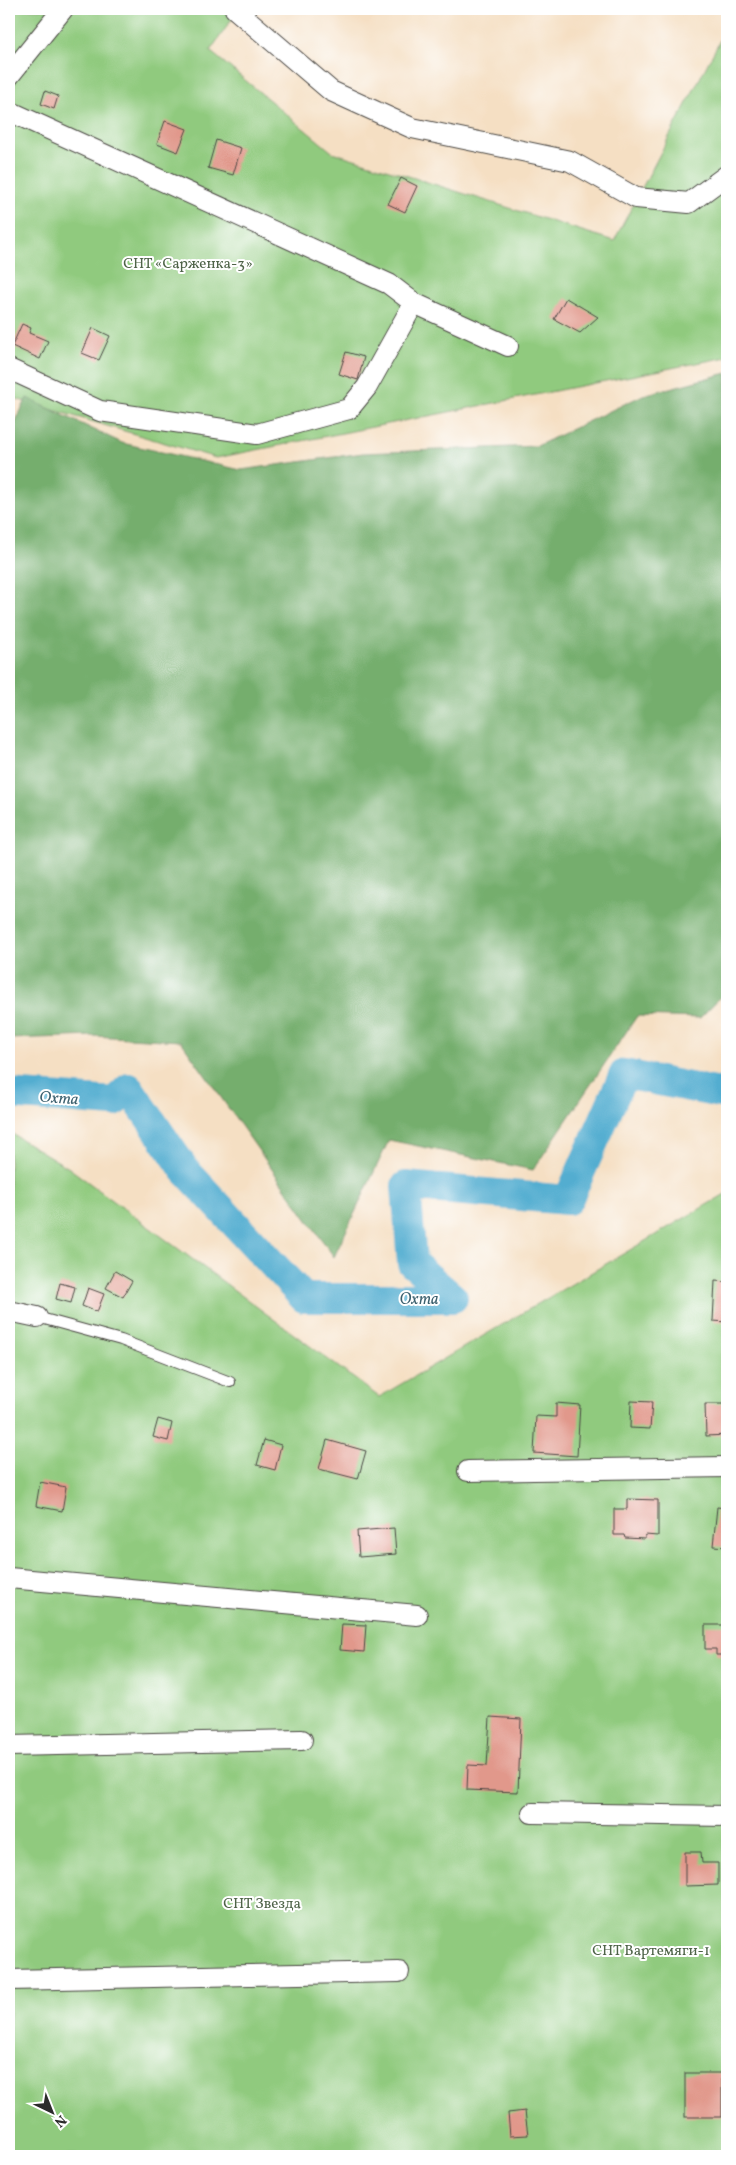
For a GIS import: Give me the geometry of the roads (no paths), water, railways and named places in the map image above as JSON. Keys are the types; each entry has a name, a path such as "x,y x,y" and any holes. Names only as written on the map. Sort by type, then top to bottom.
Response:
{"street":[{"path":"9,76 63,9"},
{"path":"235,9 332,91 412,128 570,161 636,198 689,204 727,175"},
{"path":"9,111 389,284 414,304 508,346"},
{"path":"9,369 100,411 257,434 349,409 367,388 414,304"},
{"path":"9,1311 37,1317"},
{"path":"468,1470 727,1467"},
{"path":"9,1578 417,1615"},
{"path":"9,1746 302,1740"},
{"path":"532,1813 727,1816"},
{"path":"9,1980 399,1972"}],"lane":[{"path":"37,1317 121,1340 230,1382"}],"waterway":[{"name":"Охта","path":"9,1094 114,1102 129,1088 185,1170 304,1298 453,1298 412,1263 406,1186 568,1200 624,1074 725,1094 727,1089"}],"park label":[{"name":"СНТ «Сарженка-3»","path":"188,263"},
{"name":"СНТ Звезда","path":"262,1903"},
{"name":"СНТ Вартемяги-1","path":"651,1950"}]}
